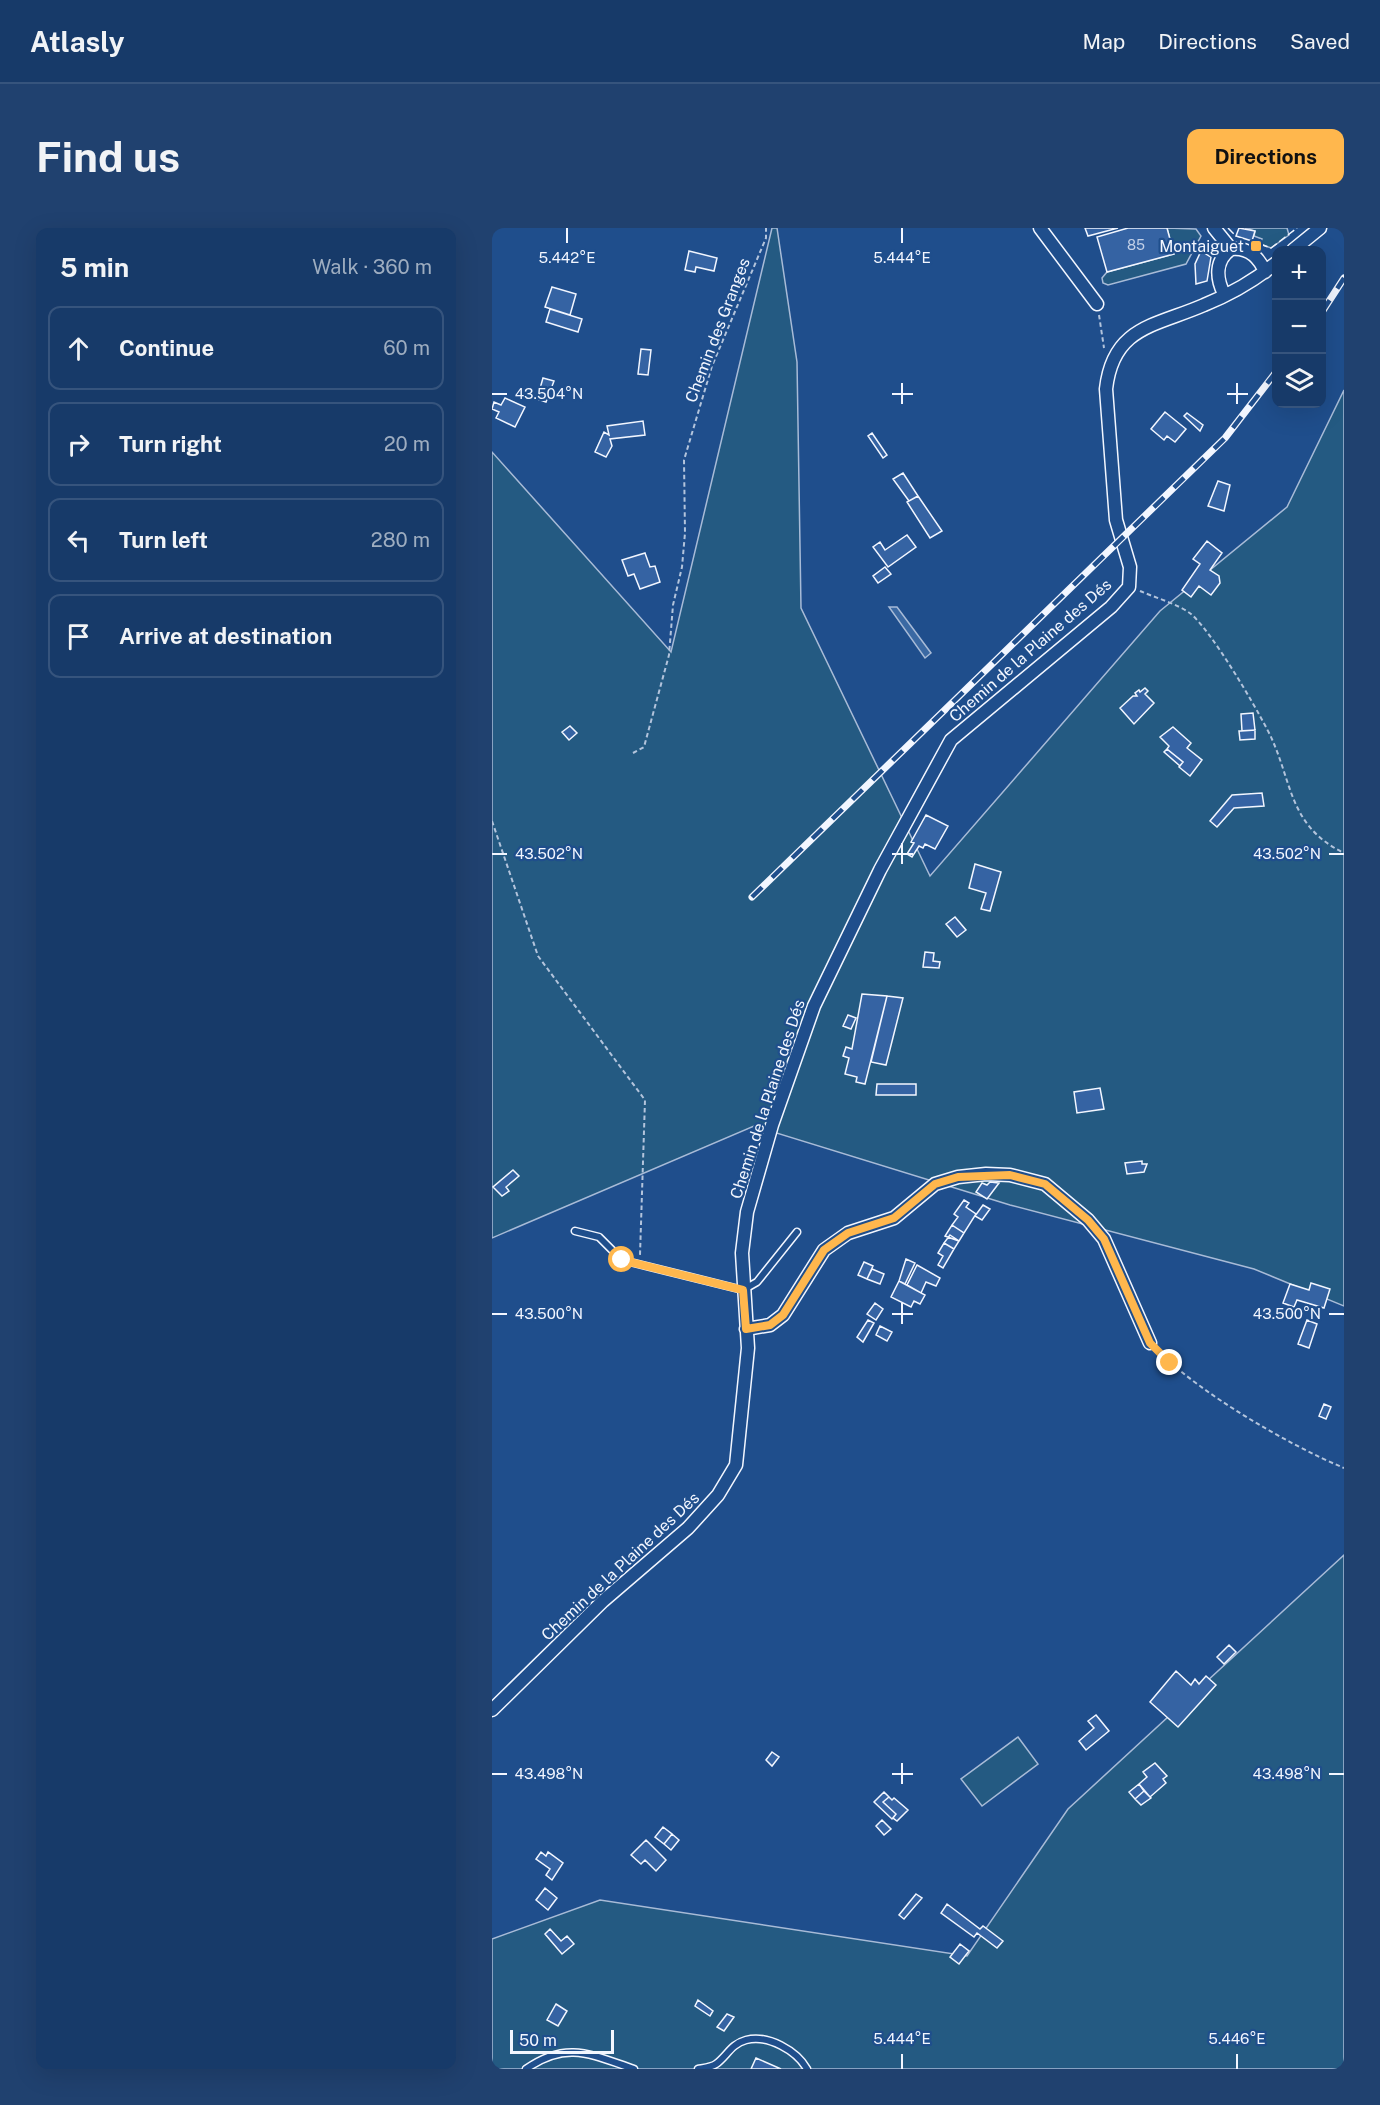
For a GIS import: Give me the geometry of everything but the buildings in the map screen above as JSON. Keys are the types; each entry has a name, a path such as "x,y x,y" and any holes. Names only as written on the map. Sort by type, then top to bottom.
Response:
{"street":[{"path":"1040,228 1096,304"},
{"path":"1214,228 1232,249 1245,250 1252,254 1265,272"},
{"path":"1298,246 1320,228"},
{"path":"1224,294 1219,285 1219,266 1232,249"},
{"path":"1108,369 1122,346 1136,332 1156,322 1204,306 1272,266"},
{"name":"Chemin de la Plaine des Dés","path":"492,1710 603,1602 688,1528 718,1495 736,1465 748,1348 742,1253 747,1212 772,1125 814,1006 880,870 951,740 1111,607 1129,587 1130,567 1116,520 1106,389 1108,369"},
{"path":"746,1329 770,1325 783,1315 824,1250 848,1233 894,1218 935,1184 958,1177 986,1174 1010,1175 1045,1184 1088,1220 1104,1239 1150,1343"}],"lane":[{"path":"575,1231 599,1237 622,1260 743,1290 758,1282 797,1232"},
{"path":"698,2069 716,2065 727,2050 747,2039 774,2042 801,2058 807,2069"},
{"path":"526,2069 543,2057 578,2051 634,2069"}],"path":[{"name":"Chemin des Granges","path":"633,753 645,747 669,655 673,604 682,567 685,533 684,460 712,366 766,238 766,228"},
{"path":"1096,304 1108,369"},
{"path":"1129,587 1189,613 1206,630 1268,730 1295,804 1310,830 1344,853"},
{"path":"492,820 538,956 645,1100 640,1266"},
{"path":"1150,1343 1170,1363 1233,1407 1313,1455 1344,1468"}],"shaded area":[{"path":"772,228 777,228 797,362 801,608 930,876 1160,611 1287,507 1344,390 1344,1306 1254,1269 1010,1205 754,1126 492,1238 492,452 671,652"},
{"path":"1167,228 1196,229 1201,236 1186,264 1108,285 1103,283 1102,278 1107,272 1174,254"},
{"path":"1245,228 1287,228 1289,235 1271,248 1260,244 1262,239 1254,236 1255,231"},
{"path":"889,607 897,607 931,653 925,658"},
{"path":"1344,1555 1344,2069 492,2069 492,1939 600,1900 967,1956 1068,1809"},
{"path":"1018,1737 1038,1764 982,1806 961,1779"}],"railway":[{"path":"1326,306 1344,278"},
{"path":"752,897 1225,438 1272,377"}],"fence":[{"path":"1228,228 1236,236"},
{"path":"1260,244 1271,248 1297,228"}],"place":[{"name":"Montaiguet","path":"1256,246"}],"route":[{"path":"622,1260 743,1290 746,1329 770,1325 783,1315 824,1250 848,1233 894,1218 935,1184 958,1177 986,1174 1010,1175 1045,1184 1088,1220 1104,1239 1150,1343 1170,1363"}]}
